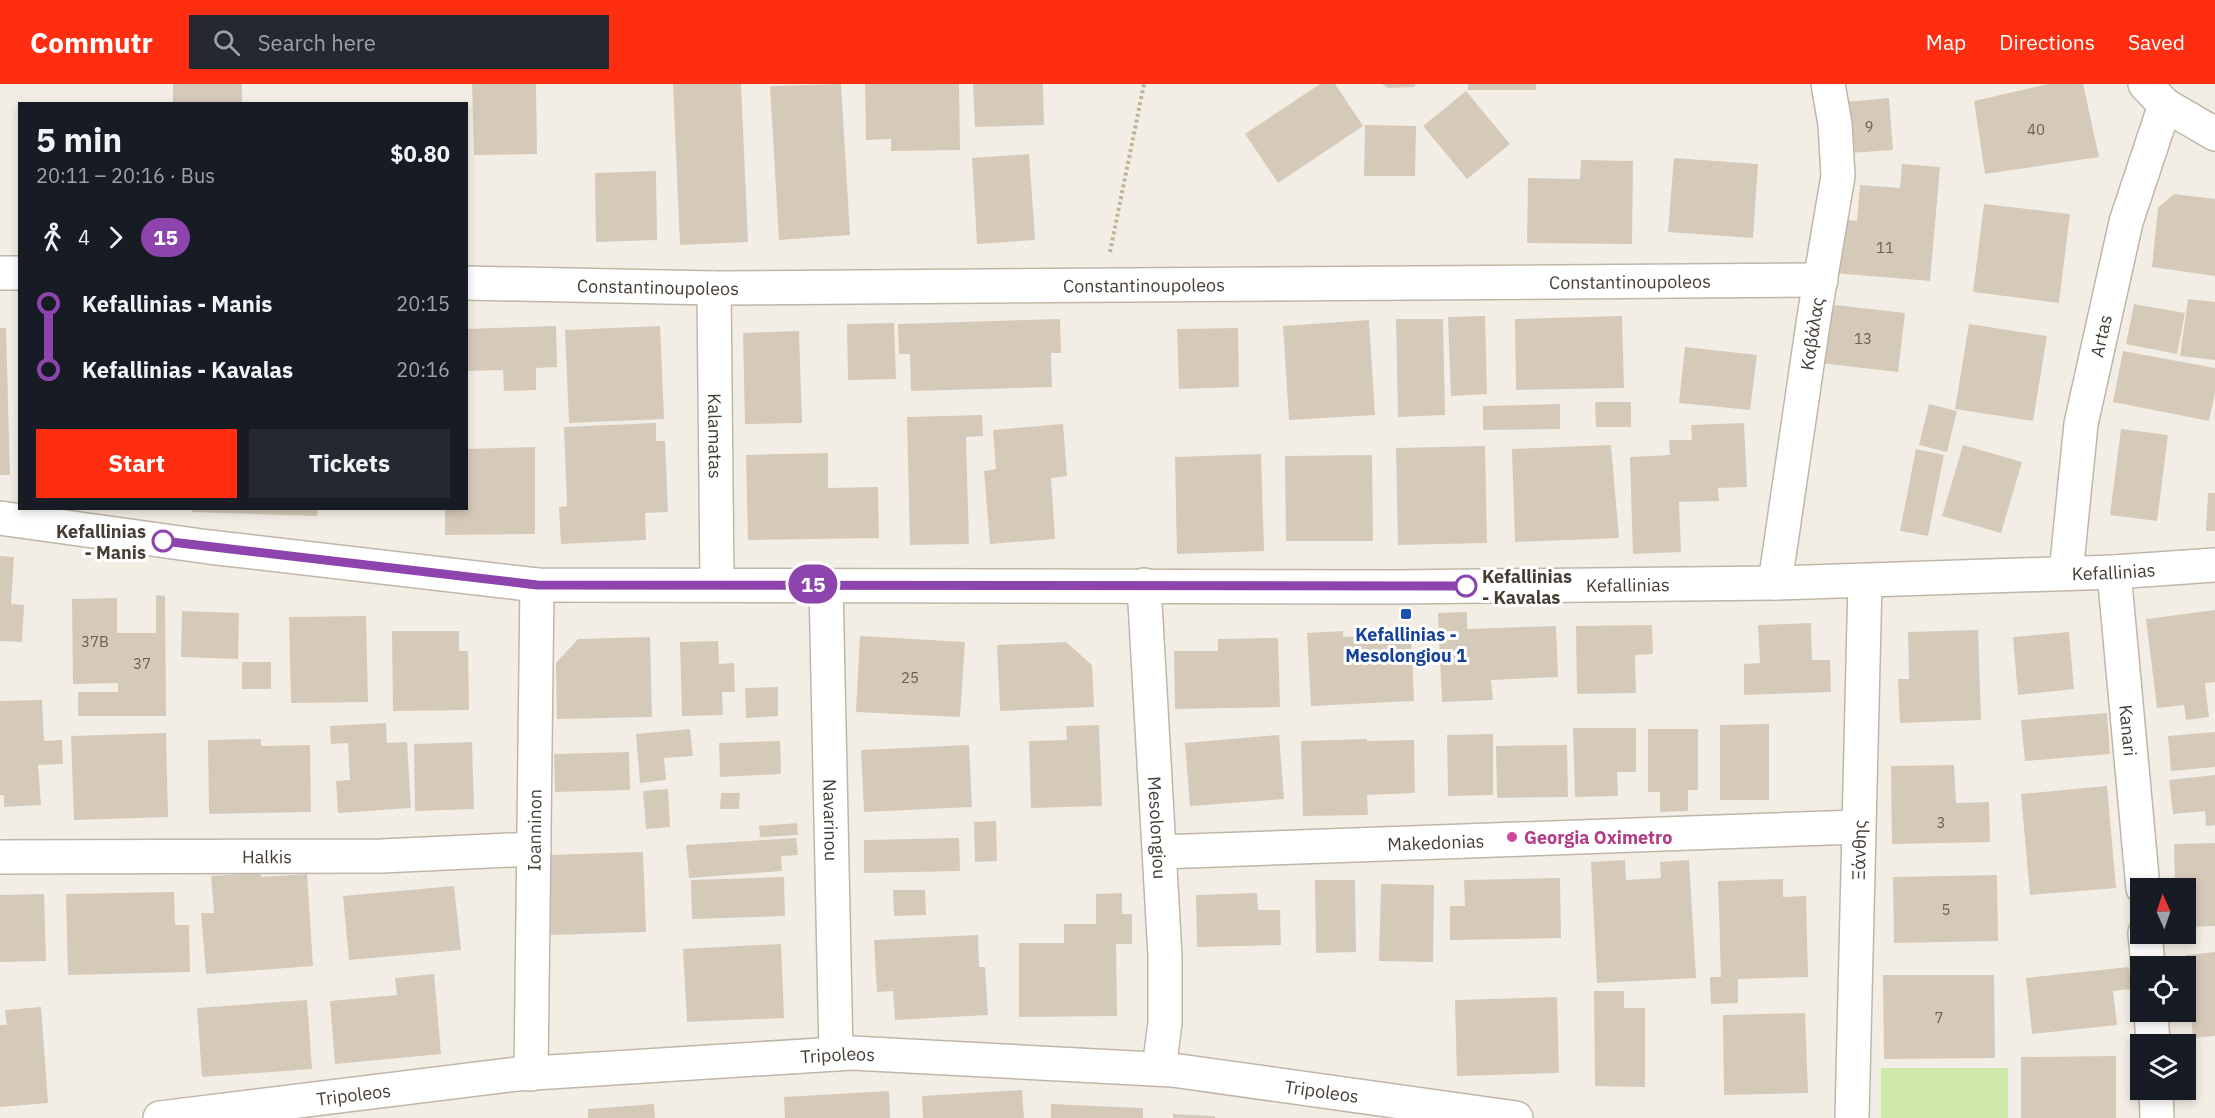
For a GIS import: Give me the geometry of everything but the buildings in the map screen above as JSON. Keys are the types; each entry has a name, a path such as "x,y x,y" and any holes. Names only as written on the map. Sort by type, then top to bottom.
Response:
{"street":[{"name":"Καβάλας","path":"1774,583 1838,176 1835,124 1828,84"},
{"path":"2155,94 2215,134"},
{"name":"Artas","path":"2066,573 2084,413 2155,94"},
{"path":"0,273 18,273"},
{"name":"Constantinoupoleos","path":"468,283 714,288 1821,280"},
{"name":"Kalamatas","path":"714,288 717,584"},
{"name":"Kefallinias","path":"0,518 209,547 537,585 1774,583 2114,572 2215,565"},
{"name":"Kanari","path":"2114,572 2142,878"},
{"name":"Ξάνθης","path":"1852,1118 1857,827 1865,581"},
{"name":"Navarinou","path":"826,584 836,1054"},
{"name":"Ioanninon","path":"531,1074 537,585"},
{"name":"Mesolongiou","path":"1144,585 1166,956 1165,1023 1159,1069"},
{"name":"Makedonias","path":"1160,852 1857,827"},
{"name":"Halkis","path":"0,857 382,856 534,849"},
{"name":"Tripoleos","path":"160,1118 531,1074 836,1054 1159,1069 1515,1118"},
{"path":"2156,1100 2157,1118"}],"path":[{"path":"1103,285 1144,84"}],"green space":[{"path":"1881,1068 2008,1068 2008,1118 1881,1118"}],"bus line":[{"name":"15","path":"163,541 537,585 1466,586"}],"place":[{"name":"Kefallinias - Manis","path":"163,541"},
{"name":"Kefallinias - Kavalas","path":"1466,586"},
{"name":"Kefallinias - Mesolongiou 1","path":"1406,614"},
{"name":"Georgia Oximetro","path":"1512,837"}]}
